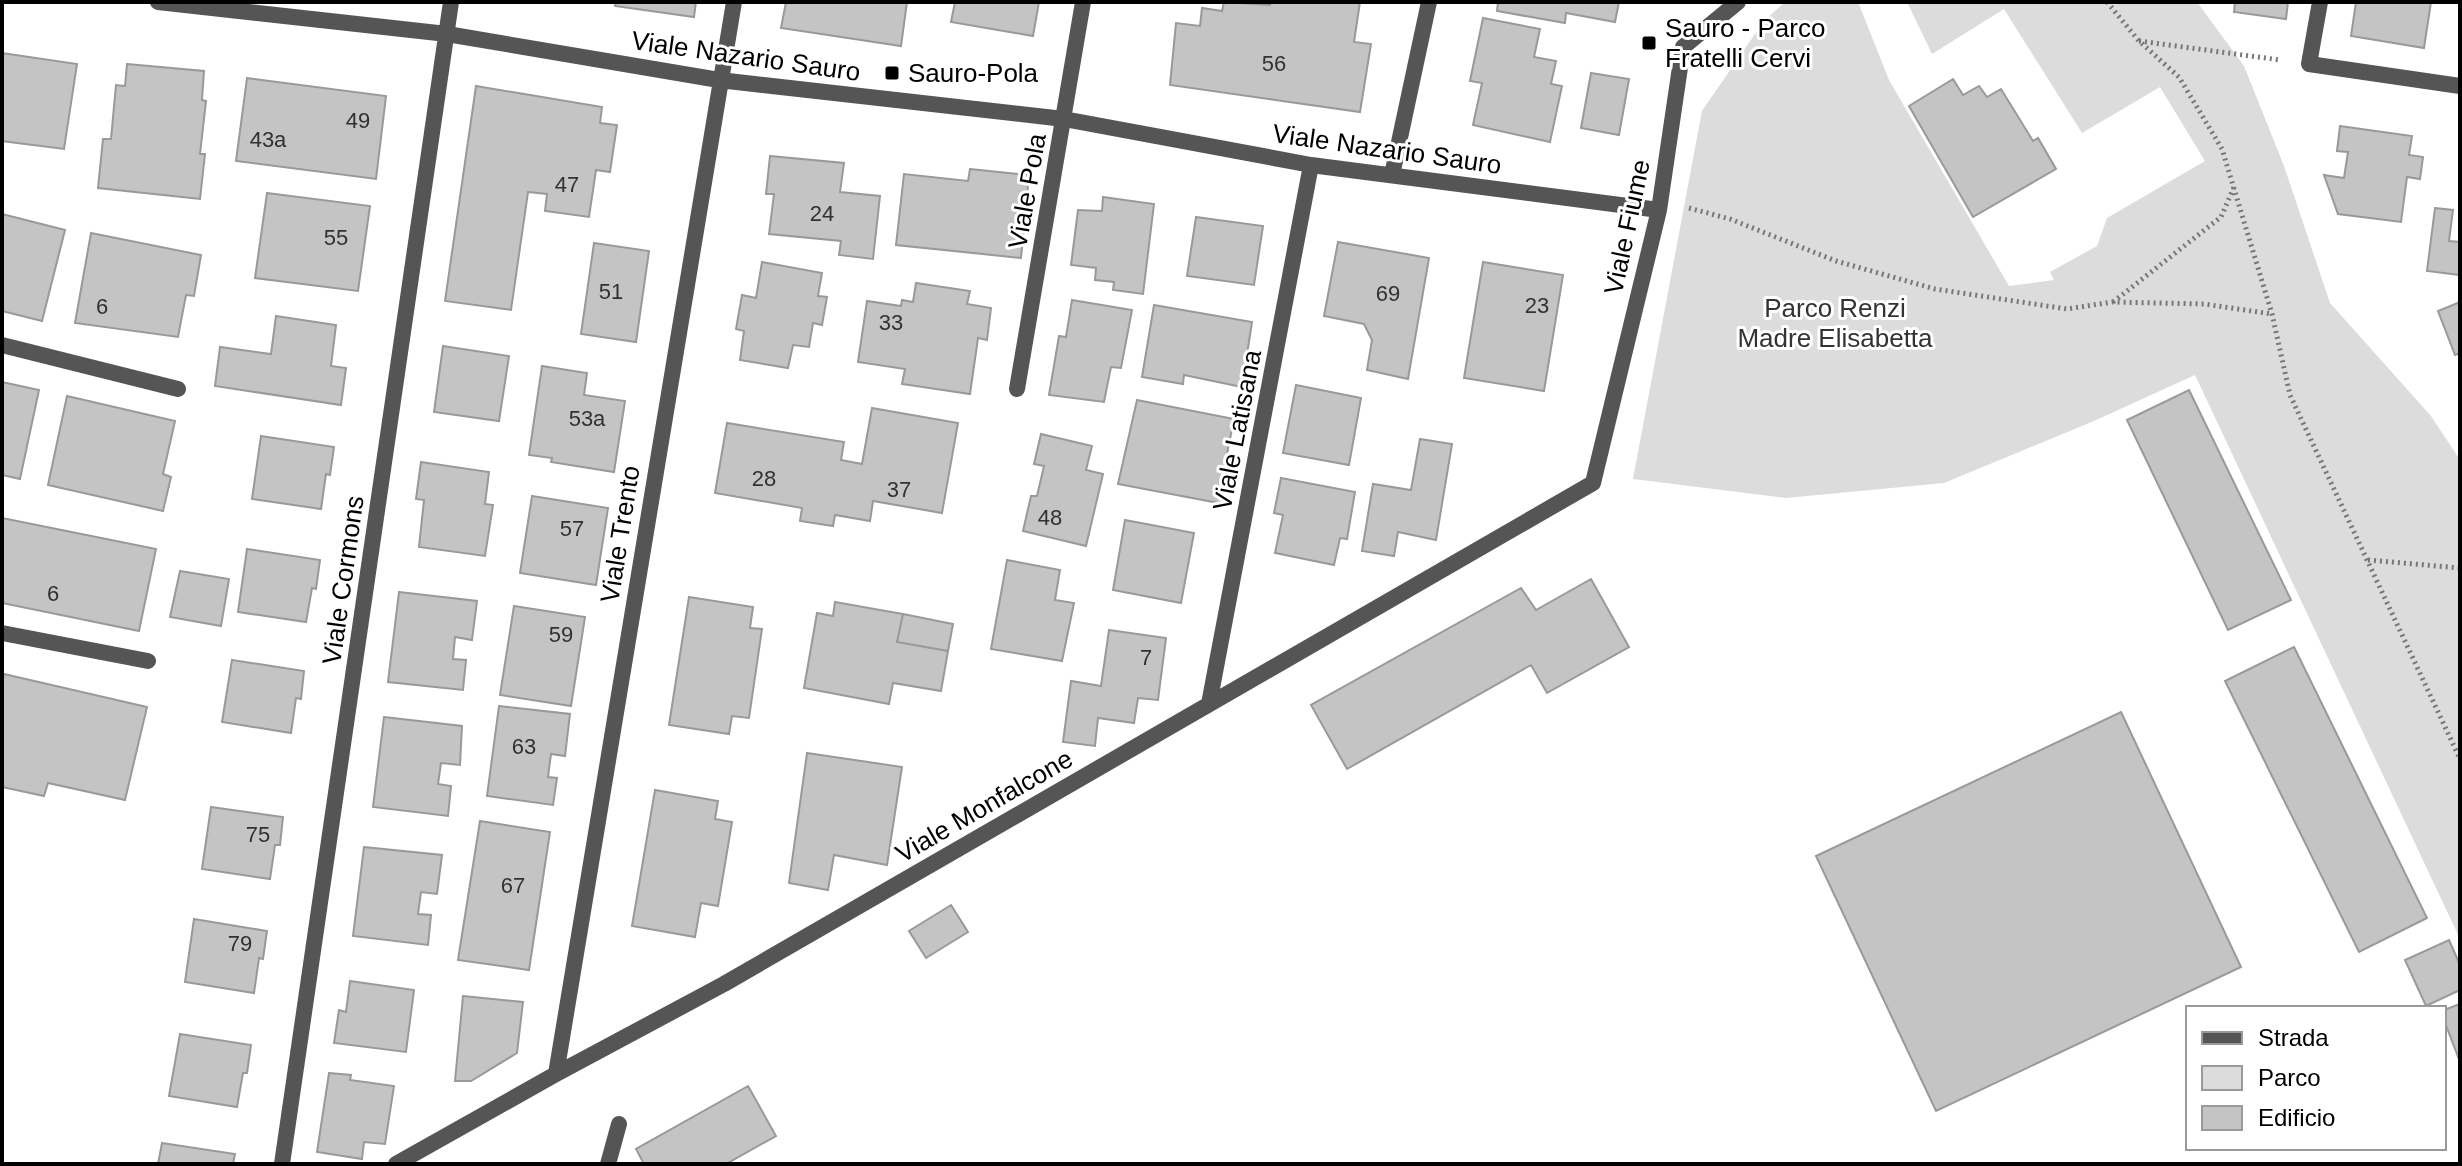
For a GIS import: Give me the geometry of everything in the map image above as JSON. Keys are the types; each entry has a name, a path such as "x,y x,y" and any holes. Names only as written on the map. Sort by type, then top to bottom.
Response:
{"street":[{"name":"Viale Nazario Sauro","path":"158,2 447,34 719,80 1064,119 1311,165 1659,210"},
{"name":"Viale Cormons","path":"282,1164 451,2"},
{"name":"Viale Trento","path":"556,1074 734,2"},
{"name":"Viale Pola","path":"1017,389 1083,2"},
{"path":"1392,175 1429,2"},
{"name":"Viale Fiume","path":"1593,483 1659,210 1683,47 1738,2"},
{"path":"2320,2 2309,64 2460,86"},
{"name":"Viale Latisana","path":"1209,704 1311,165"},
{"path":"2,345 178,389"},
{"name":"Viale Monfalcone","path":"396,1164 724,984 1593,483"},
{"path":"2,633 148,661"},
{"path":"608,1164 619,1124"}],"path":[{"path":"2107,2 2139,41 2179,77 2222,149 2272,314 2290,395 2460,759"},
{"path":"2139,41 2309,64"},
{"path":"2112,302 2221,217 2234,187"},
{"path":"1659,210 1685,207 1730,219 1836,261 1935,289 2067,309 2112,302 2204,304 2272,314"},
{"path":"2368,560 2460,568"}],"green space":[{"name":"Parco Renzi Madre Elisabetta","path":"1785,2 1858,2 1889,80 2009,286 2054,280 2050,272 2097,246 2107,218 2205,161 2160,87 2082,133 2004,9 1932,54 1907,2 2197,2 2244,66 2284,166 2330,303 2431,416 2460,460 2460,939 2195,375 1944,483 1786,498 1633,479 1702,111 1764,21"}],"building":[{"path":"616,2 696,2 694,17 615,6"},
{"path":"786,2 907,2 901,46 781,28"},
{"path":"955,2 1039,2 1033,36 951,22"},
{"path":"1224,2 1270,5 1270,2 1360,2 1354,42 1371,44 1360,112 1170,85 1176,23 1200,26 1202,8 1222,11"},
{"path":"1498,2 1619,2 1615,22 1566,13 1565,23 1497,11"},
{"path":"2235,2 2288,2 2286,19 2234,12"},
{"path":"2356,2 2431,2 2424,48 2351,36"},
{"path":"1483,18 1540,29 1534,57 1556,61 1551,84 1562,86 1550,142 1473,125 1482,83 1470,81"},
{"path":"2,53 77,64 64,149 2,141"},
{"path":"127,64 204,71 202,100 206,101 200,154 205,154 200,199 98,188 103,139 111,139 116,85 125,86"},
{"path":"1591,73 1629,79 1619,135 1581,128"},
{"path":"247,78 386,96 376,179 236,161"},
{"path":"1953,79 1963,95 1979,86 1987,97 2001,89 2033,141 2038,138 2056,169 1973,217 1909,106"},
{"path":"476,86 602,107 600,123 617,125 610,172 596,170 589,217 545,211 547,194 528,192 511,310 445,301"},
{"path":"2340,126 2412,136 2409,155 2423,157 2420,179 2407,177 2401,222 2338,214 2324,175 2344,178 2348,152 2337,151"},
{"path":"770,156 844,163 840,192 880,196 873,259 839,255 841,241 769,234 774,194 766,194"},
{"path":"970,169 1029,175 1021,258 896,245 904,174 968,181"},
{"path":"267,193 370,206 358,291 255,278"},
{"path":"1103,197 1154,204 1143,294 1113,290 1114,282 1095,280 1096,268 1071,265 1078,210 1102,211"},
{"path":"2435,208 2453,210 2449,241 2460,242 2460,275 2427,271"},
{"path":"2,214 65,230 42,321 2,311"},
{"path":"1196,217 1263,226 1254,285 1187,276"},
{"path":"91,233 201,255 194,296 186,295 178,337 75,323"},
{"path":"1338,242 1429,258 1408,379 1367,370 1372,340 1364,324 1324,316"},
{"path":"594,243 649,251 636,342 581,334"},
{"path":"762,262 822,273 818,296 827,297 822,325 813,323 809,347 793,345 788,368 740,360 744,331 736,329 742,295 756,298"},
{"path":"1483,262 1563,275 1544,391 1464,378"},
{"path":"916,283 970,291 967,304 991,308 987,340 978,338 970,394 902,384 905,369 858,362 867,301 901,306 902,300 913,302"},
{"path":"1072,300 1132,310 1121,368 1111,367 1104,402 1049,395 1059,336 1066,337"},
{"path":"2460,302 2460,353 2455,355 2438,311"},
{"path":"1154,305 1252,322 1242,387 1184,375 1183,384 1142,377"},
{"path":"276,316 336,325 331,366 346,368 341,405 215,386 220,347 271,354"},
{"path":"443,346 509,356 499,421 434,412"},
{"path":"542,366 587,373 584,395 625,401 614,472 551,462 552,458 529,455"},
{"path":"2,382 39,390 20,479 2,475"},
{"path":"1296,385 1361,398 1349,465 1283,453"},
{"path":"2189,390 2291,600 2228,630 2127,420"},
{"path":"67,396 175,421 163,474 171,477 163,511 48,485"},
{"path":"1137,400 1234,419 1225,464 1231,466 1224,504 1118,484"},
{"path":"872,408 958,423 942,513 873,501 870,521 835,515 833,526 800,521 802,508 715,493 727,423 844,442 841,460 862,464"},
{"path":"1041,434 1092,446 1086,470 1103,474 1086,546 1023,531 1031,496 1037,496 1044,466 1034,464"},
{"path":"261,436 334,447 321,509 252,499"},
{"path":"1420,439 1452,444 1436,540 1398,532 1394,556 1362,551 1373,484 1411,490"},
{"path":"421,462 489,472 485,504 493,505 485,556 419,547 424,500 416,499"},
{"path":"1281,478 1355,492 1347,539 1340,538 1334,565 1275,553 1283,515 1274,513"},
{"path":"532,496 608,508 596,585 520,573"},
{"path":"2,518 156,549 139,631 2,603"},
{"path":"1125,520 1194,533 1181,603 1113,590"},
{"path":"247,549 320,560 316,589 312,588 306,622 238,612"},
{"path":"1007,560 1060,570 1055,600 1074,603 1062,661 991,649"},
{"path":"180,571 229,579 221,626 170,617"},
{"path":"1591,579 1629,647 1547,693 1531,665 1347,769 1311,705 1521,588 1536,610"},
{"path":"399,592 477,601 472,640 455,637 453,659 466,660 463,690 388,682"},
{"path":"689,597 753,607 750,628 762,629 749,718 732,716 729,734 669,725"},
{"path":"835,602 903,614 897,642 948,651 941,691 893,683 889,704 804,688 817,613 833,616"},
{"path":"514,606 585,617 571,706 500,695"},
{"path":"903,614 953,624 948,651 897,642"},
{"path":"1109,630 1166,638 1158,700 1138,698 1134,723 1098,718 1095,746 1063,742 1071,681 1101,686"},
{"path":"2294,647 2427,918 2359,952 2225,681"},
{"path":"232,660 304,671 301,699 296,698 291,733 222,722"},
{"path":"4,674 147,707 125,800 48,783 44,796 2,787"},
{"path":"499,706 570,714 565,756 551,754 548,777 557,778 553,805 487,796"},
{"path":"2121,712 2241,967 1936,1111 1816,856"},
{"path":"384,717 462,726 460,765 441,763 438,784 451,786 448,816 373,807"},
{"path":"807,753 902,767 887,865 834,855 828,890 789,883"},
{"path":"655,790 718,801 715,819 732,822 718,906 701,903 695,937 632,926"},
{"path":"211,807 283,817 280,845 275,845 270,879 202,869"},
{"path":"480,821 550,832 529,970 458,960"},
{"path":"364,847 442,855 437,894 421,892 418,914 431,915 428,945 353,936"},
{"path":"951,905 968,932 926,958 909,931"},
{"path":"194,919 267,931 254,993 185,982"},
{"path":"2449,940 2460,965 2460,990 2426,1006 2405,960"},
{"path":"350,981 414,990 406,1052 334,1043 339,1010 346,1012"},
{"path":"463,996 523,1002 517,1053 471,1081 455,1081"},
{"path":"2460,1004 2460,1062 2446,1025 2446,1009"},
{"path":"180,1034 251,1045 237,1107 169,1096"},
{"path":"329,1073 351,1075 350,1080 394,1086 385,1144 364,1142 362,1159 317,1152"},
{"path":"748,1086 776,1136 726,1164 644,1164 636,1149"},
{"path":"162,1143 235,1154 233,1164 158,1164"}],"place":[{"name":"Sauro - Parco Fratelli Cervi","path":"1649,43"},
{"name":"Sauro-Pola","path":"892,73"}]}
